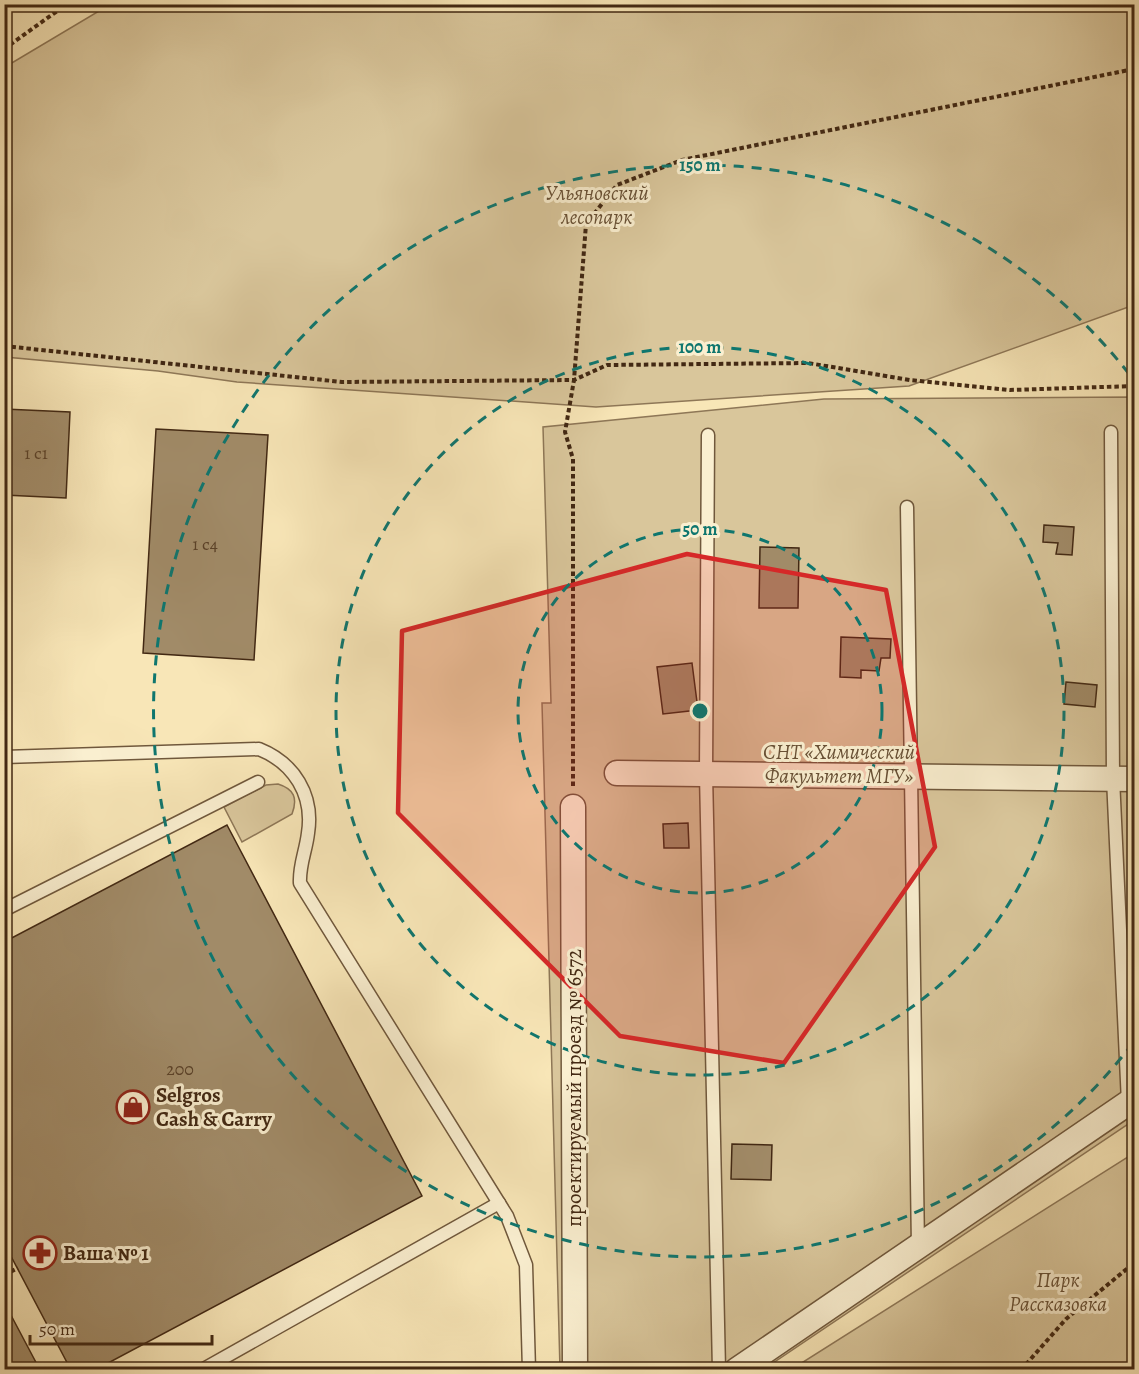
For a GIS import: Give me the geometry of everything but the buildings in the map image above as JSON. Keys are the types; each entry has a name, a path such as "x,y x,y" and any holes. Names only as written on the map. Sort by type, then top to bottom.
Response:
{"street":[{"path":"617,773 1124,779"},
{"name":"проектируемый проезд № 6572","path":"573,807 575,1370"},
{"path":"737,1370 1131,1101"}],"lane":[{"path":"1111,432 1124,779 1131,1101"},
{"path":"708,435 706,774 719,1370"},
{"path":"907,507 918,1248"},
{"path":"4,757 259,749 278,756 289,766 303,793 309,815 309,833 299,870 300,884 499,1203 522,1249 529,1288 529,1370"},
{"path":"4,910 258,782"},
{"path":"202,1370 499,1203"}],"path":[{"path":"4,49 67,4"},
{"path":"573,807 573,459 565,432 574,380 586,224 617,185 682,160 1134,69"},
{"path":"4,346 342,382 574,380 608,365 808,363 910,380 1010,390 1134,386"},
{"path":"1021,1370 1066,1319 1134,1263"},
{"path":"4,1275 18,1268"}],"highlighted area":[{"path":"687,554 886,590 935,847 784,1063 620,1036 398,813 402,631"}],"green space":[{"name":"Ульяновский лесопарк","path":"109,5 1134,5 1134,305 909,386 596,407 237,382 158,371 5,357 5,67"},
{"name":"СНТ «Химический Факультет МГУ»","path":"1134,397 1134,1120 764,1369 560,1369 542,703 551,703 543,427 824,399"},
{"path":"278,784 291,791 293,795 295,803 292,814 242,842 224,807 266,785"},
{"name":"Парк Рассказовка","path":"1134,1153 1134,1369 792,1369"}],"place":[{"name":"Selgros Cash & Carry","path":"133,1107"},
{"name":"Ваша № 1","path":"40,1253"}]}
